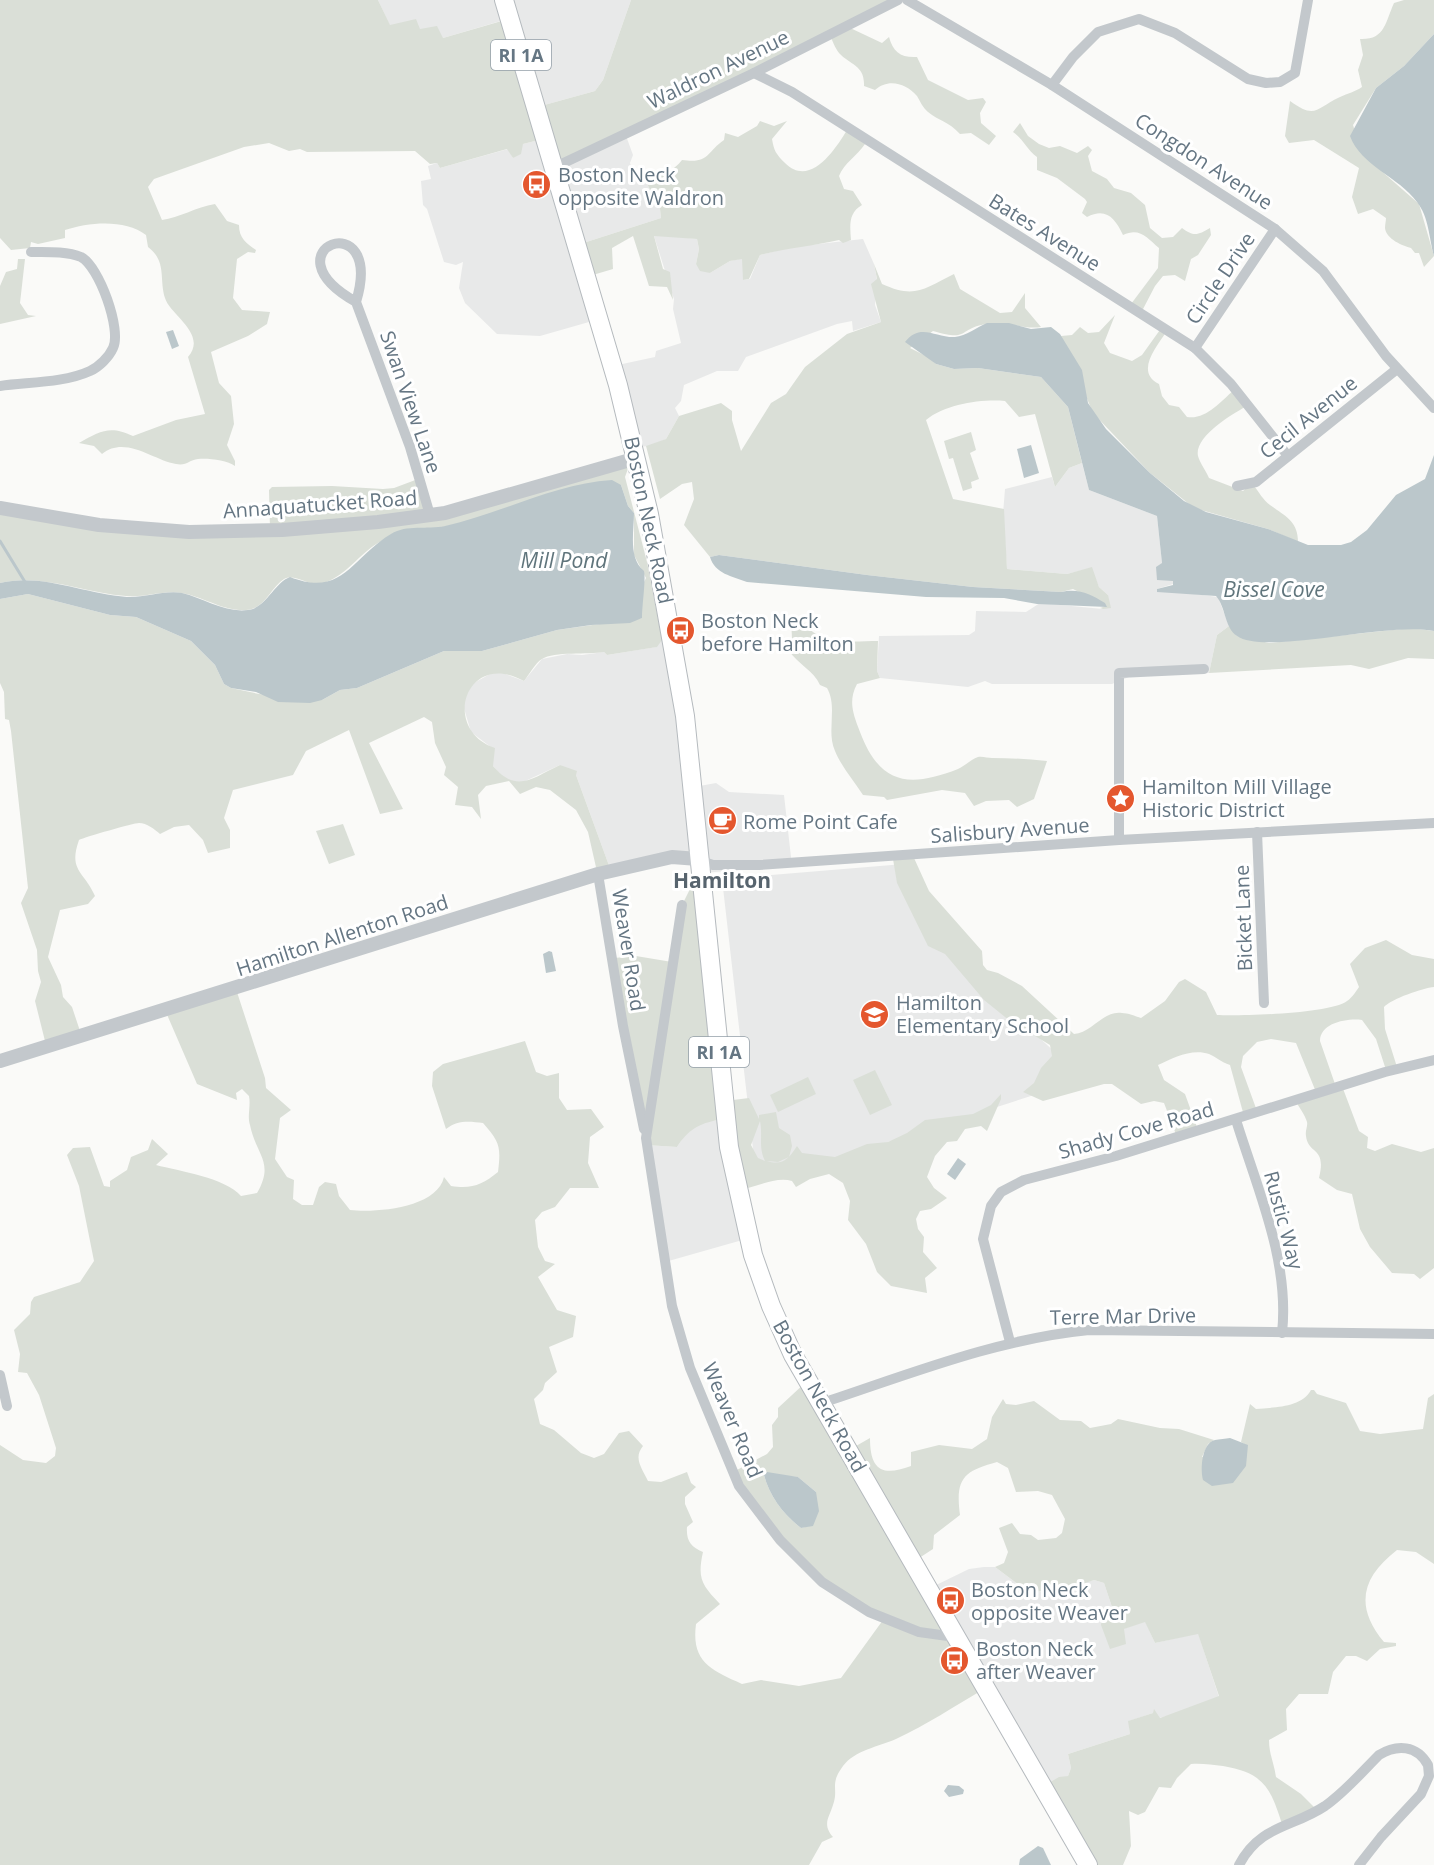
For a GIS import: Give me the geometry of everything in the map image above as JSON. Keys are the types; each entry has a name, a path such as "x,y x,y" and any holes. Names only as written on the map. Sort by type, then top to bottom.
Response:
{"main road":[{"name":"Boston Neck Road","path":"504,0 637,458 664,590 685,716 729,1147 738,1196 753,1255 771,1306 793,1355 1088,1865"}],"street":[{"name":"Waldron Avenue","path":"553,168 754,73 898,0"},
{"name":"Congdon Avenue","path":"907,0 1052,85 1275,229 1323,271 1398,369 1434,408"},
{"path":"1052,85 1073,57 1098,32 1139,19 1175,33 1248,79 1266,83 1280,82 1294,73 1308,0"},
{"name":"Bates Avenue","path":"754,73 792,92 1194,348 1231,384 1288,456"},
{"name":"Circle Drive","path":"1194,348 1275,229"},
{"name":"Swan View Lane","path":"356,302 339,292 326,279 321,269 322,252 327,245 344,242 356,253 361,285 356,302 410,447 430,515"},
{"path":"0,386 90,371 104,361 114,347 115,332 112,313 89,264 81,257 31,252"},
{"name":"Cecil Avenue","path":"1237,486 1256,482 1398,369"},
{"name":"Annaquatucket Road","path":"0,508 99,525 189,532 282,530 430,515 514,495 637,458"},
{"path":"1119,840 1119,673 1204,669"},
{"name":"Salisbury Avenue","path":"698,860 713,865 759,866 1119,840 1434,823"},
{"name":"Bicket Lane","path":"1257,832 1264,1003"},
{"name":"Hamilton Allenton Road","path":"0,1061 598,874 672,857 698,860"},
{"name":"Weaver Road","path":"598,874 623,1026 646,1138 672,1306 690,1368 740,1486 780,1540 822,1582 869,1612 919,1632 955,1637"},
{"name":"Weaver Road","path":"646,1138 682,905"},
{"name":"Shady Cove Road","path":"1010,1342 983,1239 990,1206 1001,1192 1024,1180 1116,1156 1385,1072 1434,1060"},
{"name":"Rustic Way","path":"1236,1120 1284,1288 1282,1333"},
{"name":"Terre Mar Drive","path":"822,1403 1010,1342 1047,1334 1089,1330 1434,1334"},
{"path":"0,1375 7,1406"},
{"path":"1239,1865 1248,1850 1264,1834 1326,1805 1379,1755 1389,1749 1402,1747 1418,1752 1428,1765 1427,1785 1359,1865"}],"shaded area":[{"path":"0,0 378,0 390,25 416,19 420,29 437,26 443,38 505,20 537,107 595,91 603,80 631,0 897,0 846,26 882,43 889,37 898,53 917,57 928,80 968,100 983,98 986,102 980,113 981,123 996,136 989,145 971,133 960,134 928,112 917,96 902,85 891,83 875,90 864,86 864,79 859,69 839,53 830,35 559,163 543,139 523,144 521,154 513,158 507,149 440,168 437,163 430,164 415,151 307,152 300,149 289,151 269,143 244,147 154,179 148,187 162,220 215,204 227,221 239,225 244,240 256,250 255,253 248,252 237,259 233,298 242,310 270,312 267,324 248,336 211,352 219,383 231,396 234,424 227,445 235,466 207,459 176,464 139,450 120,447 102,454 94,446 79,443 105,431 118,431 133,436 176,420 205,414 188,357 193,349 194,340 186,325 168,304 163,291 158,258 148,247 146,235 138,230 118,224 85,225 65,230 65,238 38,244 31,242 30,248 11,250 0,238"},
{"path":"378,0 631,0 603,80 595,91 537,107 504,20 443,38 420,30 390,26"},
{"path":"1404,0 1434,0 1434,34 1404,66 1376,88 1353,125 1362,154 1419,204 1434,256 1424,267 1419,253 1415,253 1411,248 1400,244 1388,235 1385,228 1386,218 1373,209 1358,214 1352,197 1359,168 1314,140 1289,143 1285,136 1290,101 1311,111 1362,87 1358,70 1363,55 1360,39 1375,37 1383,29 1394,3"},
{"path":"760,121 774,126 787,121 772,139 777,155 794,170 812,169 821,163 829,156 847,130 865,144 839,176 844,189 853,191 862,205 852,216 851,240 843,243 839,240 760,255 749,279 743,280 742,259 730,261 710,273 700,271 696,264 699,249 697,239 654,236 663,269 670,272 673,300 667,287 649,286 633,236 612,248 613,269 586,277 577,245 661,218 660,209 641,172 664,173 673,169 682,160 703,159 724,140 725,133 738,137 757,126"},
{"path":"1020,123 1028,136 1049,148 1060,146 1077,153 1088,146 1092,150 1088,156 1092,171 1107,179 1114,188 1131,193 1145,205 1150,228 1162,238 1173,237 1182,228 1196,234 1210,228 1211,235 1198,255 1191,259 1185,281 1175,275 1163,276 1142,311 1131,304 1158,268 1159,248 1139,233 1123,235 1113,219 1105,214 1094,214 1087,217 1082,213 1087,202 1085,199 1057,178 1037,170 1037,157 1013,132"},
{"path":"625,133 633,155 630,163 633,171 641,172 660,209 661,218 577,245 596,320 540,336 497,334 465,303 459,288 463,262 456,265 444,262 427,209 423,205 421,181 431,179 428,166 437,163 440,168 508,149 513,158 523,144 543,139"},
{"path":"654,236 697,239 699,249 696,264 710,273 730,261 743,258 743,280 750,279 760,255 791,247 863,239 874,264 877,280 875,305 881,322 853,331 852,321 837,324 746,357 738,371 717,371 684,385 681,401 675,408 679,416 666,439 652,446 633,447 613,366 655,357 656,351 681,343 673,309 674,299"},
{"path":"18,259 25,259 20,303 28,315 36,316 0,324 0,286 6,272 17,269"},
{"path":"874,264 882,284 903,291 927,288 954,274 960,289 1000,313 1012,312 1025,293 1025,308 1041,327 993,323 977,326 958,335 933,331 910,348 936,364 954,369 978,368 1041,377 1068,407 1082,463 1069,468 1055,487 1035,414 1019,417 1005,401 985,401 953,406 926,420 953,499 1004,509 1007,569 1067,574 1092,567 1099,587 1108,595 1111,608 1100,608 1106,606 1073,589 1061,592 973,587 719,555 710,557 684,525 694,499 692,482 682,484 660,499 646,446 666,439 679,416 721,403 732,411 732,420 741,451 771,403 786,394 805,367 847,334 881,322 871,284 877,279"},
{"path":"1115,315 1104,343 1110,353 1132,361 1142,355 1162,327 1166,332 1153,352 1148,366 1149,373 1152,379 1159,384 1162,396 1169,405 1179,407 1187,417 1207,413 1234,390 1245,407 1207,434 1198,449 1199,459 1209,478 1243,491 1251,484 1254,486 1268,503 1293,524 1298,542 1268,529 1194,508 1150,473 1093,413 1061,336 1072,335 1080,327 1088,333 1099,332"},
{"path":"971,432 976,450 970,453 979,479 971,482 972,488 963,491 953,458 949,459 944,441"},
{"path":"630,463 625,477 647,562 662,640 657,647 607,655 604,652 547,657 537,663 524,681 504,674 487,675 475,683 467,695 465,710 468,725 478,738 495,748 493,766 502,775 517,781 525,781 560,765 577,771 576,775 611,871 598,876 588,832 576,810 550,790 536,787 520,794 509,781 486,786 478,795 481,819 472,807 455,805 458,787 444,775 446,767 435,743 432,722 424,717 369,743 403,809 380,814 349,730 306,751 293,775 233,790 224,818 230,830 230,848 208,853 203,840 189,825 174,827 160,834 148,825 139,823 79,840 75,858 76,865 95,896 88,904 60,910 48,957 61,985 63,997 72,1007 80,1031 46,1045 35,1001 41,982 37,950 21,903 28,888 11,731 9,720 5,719 4,692 0,683 0,599 28,594 110,615 136,617 191,641 215,665 224,684 231,688 259,694 322,700 340,690 357,688 444,651 482,651 557,630 642,618 642,586 646,578 634,555 634,513 628,506 621,485 443,527 394,535 371,548 332,579 314,584 293,578 284,579 263,602 246,610 220,606 181,593 126,596 32,580 0,583 0,507 97,525 270,529 269,490 272,487 332,486 383,489 394,488 418,479 430,513"},
{"path":"1082,463 1089,490 1157,516 1162,563 1157,580 1173,580 1173,584 1157,589 1218,597 1229,626 1217,635 1209,673 1131,676 1112,684 992,684 985,681 968,687 880,678 877,671 879,636 969,635 975,631 976,611 1026,612 1040,603 1103,609 1108,595 1099,587 1091,568 1067,574 1007,569 1003,514 1005,489 1052,477 1055,487 1069,468"},
{"path":"791,617 802,621 813,632 828,639 878,641 877,671 880,678 857,684 852,708 868,750 887,772 898,778 911,780 941,775 980,757 1047,761 1034,799 1017,807 1009,800 986,801 974,806 965,793 942,790 887,800 884,797 863,795 835,751 832,735 832,703 827,688 820,685 789,651 792,639"},
{"path":"1229,626 1237,636 1269,643 1411,628 1434,631 1434,659 1408,658 1369,669 1351,665 1209,673 1217,635"},
{"path":"671,628 694,787 716,783 729,792 784,795 792,866 702,873 699,855 611,871 576,775 560,765 521,783 504,779 493,766 492,748 471,732 463,705 465,693 472,684 490,674 500,672 524,681 542,659 567,654 582,655 604,652 607,655 656,647"},
{"path":"343,824 355,855 329,864 316,831"},
{"path":"914,858 929,891 982,951 983,965 987,970 998,973 1022,986 1074,1034 1086,1030 1115,1013 1141,1018 1165,1001 1179,982 1185,979 1206,992 1217,1015 1284,1013 1323,1009 1349,1000 1359,987 1350,964 1365,948 1386,940 1412,955 1434,959 1434,987 1408,994 1384,1007 1385,1029 1397,1067 1386,1070 1376,1039 1362,1020 1342,1021 1329,1026 1321,1035 1320,1041 1335,1084 1342,1086 1359,1131 1368,1137 1367,1148 1375,1151 1392,1144 1421,1152 1434,1148 1434,1268 1420,1279 1414,1274 1392,1273 1370,1247 1360,1229 1352,1194 1337,1190 1319,1178 1321,1161 1307,1142 1307,1122 1295,1100 1316,1092 1296,1043 1271,1039 1257,1042 1243,1056 1241,1067 1257,1111 1244,1116 1230,1065 1209,1054 1196,1052 1158,1065 1164,1080 1185,1094 1198,1130 1177,1137 1164,1103 1154,1101 1141,1104 1112,1084 1104,1084 1043,1101 1023,1092 1034,1083 1041,1068 1052,1056 1050,1045 1010,1021 984,1000 945,954 928,946 897,883 893,859"},
{"name":"Hamilton Elementary School","path":"904,864 942,948 1084,1079 757,1184 722,879"},
{"path":"696,877 733,1100 749,1098 759,1119 759,1115 776,1112 779,1128 790,1135 792,1146 789,1157 797,1146 802,1153 835,1157 867,1144 888,1142 907,1133 925,1120 973,1114 991,1105 1001,1094 987,1131 981,1126 965,1129 957,1141 947,1142 935,1156 927,1177 934,1188 947,1198 931,1209 920,1211 916,1219 918,1229 924,1237 923,1252 937,1268 925,1278 927,1293 891,1286 877,1272 866,1244 848,1220 850,1201 843,1183 829,1174 810,1179 796,1187 792,1181 779,1180 737,1190 719,1120 695,1128 677,1147 646,1145 614,958 636,956 672,962 683,903","holes":["760,1121 762,1151 765,1161 758,1158 751,1145"]},
{"path":"236,989 265,1078 266,1088 291,1110 280,1118 275,1159 287,1177 294,1180 293,1199 302,1205 313,1205 319,1187 325,1182 336,1184 339,1196 350,1210 361,1211 389,1209 418,1202 430,1196 439,1187 444,1177 451,1186 465,1187 482,1183 498,1172 498,1145 483,1123 463,1122 446,1129 432,1086 433,1072 443,1064 525,1041 536,1072 547,1076 559,1073 559,1098 567,1110 591,1109 604,1127 590,1137 588,1163 599,1188 570,1188 555,1207 542,1212 535,1220 538,1247 545,1261 555,1264 538,1277 557,1310 576,1316 573,1337 549,1347 557,1372 545,1383 543,1390 534,1399 540,1424 554,1430 581,1453 594,1458 604,1454 619,1433 629,1431 643,1446 639,1459 648,1481 661,1482 687,1472 691,1483 696,1487 685,1497 685,1504 693,1522 687,1527 688,1540 692,1546 703,1552 702,1581 720,1604 696,1624 697,1647 700,1656 713,1669 742,1684 761,1680 799,1686 841,1678 883,1620 821,1581 779,1540 735,1471 767,1454 773,1447 772,1425 778,1417 778,1408 806,1382 849,1450 870,1438 875,1464 892,1471 911,1466 911,1452 939,1445 972,1449 987,1439 992,1417 1003,1399 1006,1404 1016,1405 1034,1401 1060,1420 1081,1421 1090,1428 1111,1424 1118,1419 1160,1428 1179,1429 1214,1440 1208,1444 1202,1457 1248,1446 1241,1442 1250,1404 1256,1409 1287,1406 1301,1400 1311,1390 1314,1390 1317,1394 1346,1403 1360,1431 1380,1434 1423,1429 1428,1398 1434,1394 1434,1564 1416,1552 1397,1550 1376,1571 1366,1593 1368,1616 1375,1629 1384,1642 1396,1643 1396,1646 1380,1649 1367,1661 1356,1656 1346,1656 1333,1672 1328,1694 1299,1694 1286,1709 1287,1730 1269,1740 1276,1777 1301,1794 1318,1811 1283,1827 1270,1793 1257,1778 1237,1769 1223,1766 1191,1764 1171,1788 1159,1787 1145,1812 1138,1815 1129,1811 1131,1846 1123,1865 1086,1865 1042,1787 1059,1777 1068,1776 1071,1768 1068,1754 1130,1734 1128,1721 1153,1713 1154,1709 1160,1718 1219,1696 1198,1634 1155,1643 1145,1622 1124,1629 1126,1644 1110,1649 1101,1625 1102,1617 1113,1610 1104,1583 1094,1580 1071,1588 1027,1591 995,1567 1004,1563 1008,1552 999,1528 1012,1523 1020,1534 1031,1535 1038,1540 1056,1538 1062,1533 1065,1519 1052,1495 1038,1491 1016,1492 1008,1468 997,1462 977,1469 964,1478 959,1492 960,1515 934,1535 933,1549 913,1562 984,1689 907,1734 854,1756 843,1766 836,1778 835,1799 827,1821 833,1837 822,1842 809,1865 0,1865 0,1445 23,1460 46,1463 55,1456 56,1448 39,1395 27,1373 18,1372 20,1354 14,1330 30,1314 34,1297 80,1282 94,1261 79,1186 67,1155 73,1148 90,1147 104,1186 110,1187 110,1181 127,1170 131,1157 148,1150 152,1139 168,1154 156,1165 225,1184 241,1196 257,1193 264,1174 263,1159 249,1122 249,1096 242,1089 236,1093 237,1100 197,1084 165,1010","holes":["764,1475 798,1477 816,1492 813,1525 801,1528 778,1504"]},
{"path":"875,1070 892,1105 870,1115 853,1080"},
{"path":"808,1077 816,1094 778,1112 770,1095"},
{"path":"719,1120 746,1239 665,1262 646,1145 677,1147 685,1135 701,1122"},
{"path":"995,1567 1027,1591 1049,1592 1094,1580 1104,1583 1113,1610 1123,1629 1145,1621 1155,1643 1198,1633 1219,1697 1171,1715 1159,1718 1153,1713 1129,1721 1130,1734 1068,1754 1071,1768 1068,1776 1042,1787 928,1589 969,1569"}],"water":[{"path":"1434,34 1434,256 1426,221 1417,202 1400,185 1371,163 1355,146 1350,136 1376,88 1404,66"},
{"name":"Bissel Cove","path":"987,323 1009,323 1031,329 1051,327 1060,334 1082,370 1088,403 1106,429 1150,473 1184,501 1206,512 1268,529 1308,545 1341,545 1351,542 1367,530 1396,495 1425,479 1434,455 1434,631 1388,630 1300,641 1252,641 1237,636 1233,632 1216,596 1157,592 1157,589 1173,585 1173,581 1157,580 1156,567 1162,563 1157,516 1089,490 1068,407 1041,377 978,368 954,369 936,364 905,342 916,333 922,332 955,337"},
{"path":"173,330 179,346 172,349 166,332"},
{"path":"1031,445 1039,473 1024,478 1017,449"},
{"name":"Mill Pond","path":"612,480 621,485 628,506 634,513 634,552 639,566 644,571 642,618 630,623 557,630 482,651 444,651 357,688 340,690 322,700 310,703 278,702 256,692 231,688 224,684 215,665 191,641 136,617 110,615 28,594 0,599 0,583 32,581 127,597 168,592 182,593 222,607 248,610 260,605 279,584 290,577 308,582 335,579 378,543 397,531 445,526 569,487"},
{"path":"719,555 973,587 1079,591 1100,600 1107,607 1037,604 1004,598 926,597 747,582 720,571 712,563 710,557"},
{"path":"552,952 556,971 546,973 543,954"},
{"path":"958,1158 966,1164 955,1180 947,1174"},
{"path":"1230,1438 1248,1445 1246,1466 1233,1483 1212,1486 1203,1480 1202,1463 1205,1451 1211,1442"},
{"path":"767,1472 798,1477 816,1492 819,1511 813,1526 801,1528 788,1517 774,1498 767,1483 764,1475"},
{"path":"948,1785 959,1786 964,1790 963,1794 949,1797 944,1791"},
{"path":"1038,1846 1043,1848 1051,1865 1019,1865 1020,1859"}],"waterway":[{"path":"0,541 25,582"}],"place":[{"name":"Boston Neck opposite Waldron","path":"537,185"},
{"name":"Boston Neck before Hamilton","path":"680,631"},
{"name":"Hamilton Mill Village Historic District","path":"1121,798"},
{"name":"Rome Point Cafe","path":"722,821"},
{"name":"Hamilton Elementary School","path":"875,1014"},
{"name":"Boston Neck opposite Weaver","path":"950,1601"},
{"name":"Boston Neck after Weaver","path":"955,1660"}],"district":[{"name":"Hamilton","path":"722,880"}]}
